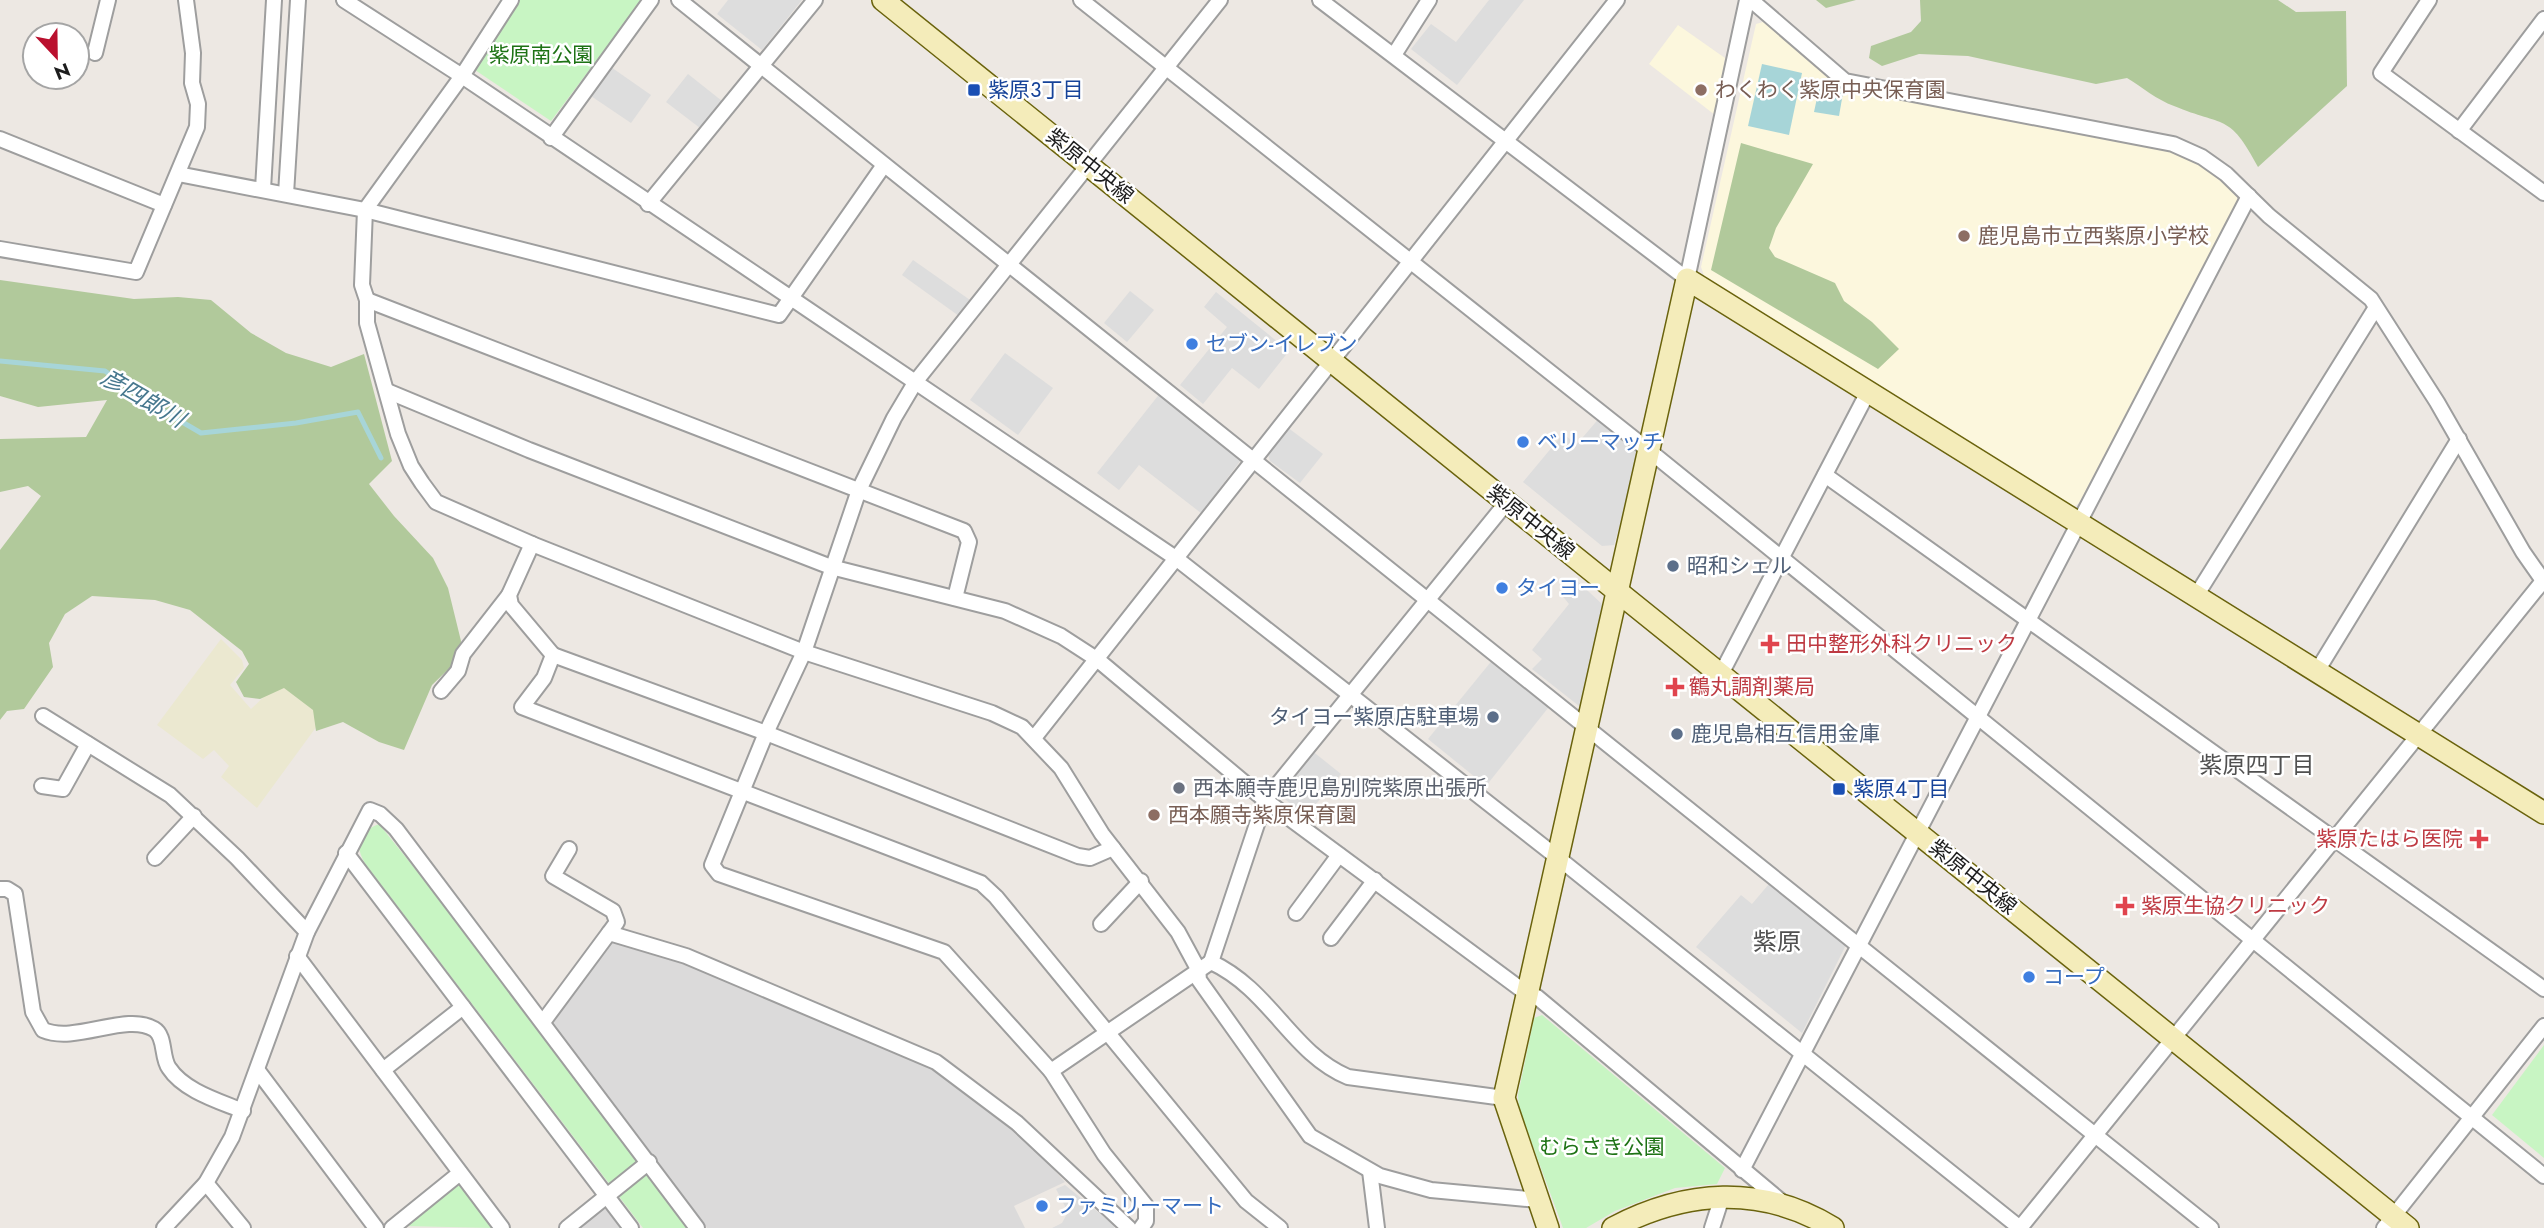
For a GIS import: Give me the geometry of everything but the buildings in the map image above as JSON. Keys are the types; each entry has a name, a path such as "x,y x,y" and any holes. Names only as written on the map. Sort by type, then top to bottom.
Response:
{"street":[{"path":"95,52 108,0"},
{"path":"0,249 136,272 197,127 198,104 192,83 193,53 186,0"},
{"path":"264,190 274,0"},
{"path":"286,194 298,0"},
{"path":"344,0 363,5 551,138 1177,559 1557,857 2020,1228 2543,582 2459,439 2363,290 2269,216 2227,174 2202,157 2173,144 1845,81 1749,0 1616,590 1586,725 1557,857 1527,993 1504,1098 1548,1228"},
{"path":"511,0 462,76 365,210 362,285 367,300 367,323 398,433 411,466 436,502 532,544 804,652 992,713 1022,727 1061,768 1113,848 1204,966"},
{"path":"551,138 652,0"},
{"path":"679,0 2211,1228"},
{"path":"648,204 815,0"},
{"name":"紫原中央線","path":"883,0 2174,1039 2395,1224"},
{"path":"1081,0 1782,558 2544,1176"},
{"path":"1141,1228 1146,1221 1146,1206 1104,1154 1051,1071 944,952 719,874 712,864 766,733 804,652 859,490 894,418 916,381 1220,0"},
{"path":"1321,0 1687,279 2544,814"},
{"path":"1394,55 1429,0"},
{"path":"1034,738 1616,0"},
{"path":"2429,0 2381,73 2544,193"},
{"path":"2459,131 2544,19"},
{"path":"0,139 164,205"},
{"path":"178,174 365,210 779,316 884,165"},
{"path":"1742,1170 2249,196"},
{"path":"367,300 964,531 969,542 955,598"},
{"path":"2196,596 2375,309"},
{"path":"387,391 554,460 831,567 1005,611 1061,636 1098,660 1265,800 1527,993 1537,997 1787,1206 1832,1228"},
{"path":"1721,674 1868,391"},
{"path":"2317,671 2459,439"},
{"path":"1825,475 2544,989"},
{"path":"1507,502 1265,800 1199,980 1310,1136 1370,1171 1431,1190 1538,1200"},
{"path":"441,691 458,671 463,654 509,595 532,544"},
{"path":"509,595 511,605 553,655 766,733 1078,856 1090,858 1113,848"},
{"path":"553,655 544,678 522,706 981,883 996,897 1246,1201 1280,1228"},
{"path":"43,716 170,795 194,816 307,932"},
{"path":"42,786 63,789 88,744"},
{"path":"164,1228 206,1183 243,1111 307,932 370,810 380,814 396,829 697,1228"},
{"path":"155,858 194,816"},
{"path":"543,1022 617,922 613,911 553,876 569,849"},
{"path":"346,853 631,1228"},
{"path":"1296,913 1339,855"},
{"path":"1331,938 1375,880"},
{"path":"1101,924 1140,881"},
{"path":"0,889 7,889 15,894 33,1012 43,1030 63,1035 133,1024 153,1028 160,1036 168,1067 182,1081 243,1111"},
{"path":"609,933 686,956 936,1062 1017,1123 1129,1228"},
{"path":"297,956 502,1228"},
{"path":"1051,1071 1204,966 1225,969 1273,1009 1306,1050 1325,1068 1348,1077 1504,1098"},
{"path":"383,1070 463,1007"},
{"path":"2395,1224 2470,1117 2544,1026"},
{"path":"258,1071 376,1228"},
{"path":"567,1228 649,1162"},
{"path":"1370,1171 1377,1228"},
{"path":"392,1228 460,1173"},
{"path":"206,1183 243,1228"},
{"path":"1613,1228 1654,1209 1690,1198 1722,1196 1787,1206"},
{"path":"1712,1228 1722,1196"}],"shaded area":[{"path":"728,0 802,0 762,50 717,14"},
{"path":"1489,0 1524,0 1457,85 1411,49 1431,24 1456,42"},
{"name":"鹿児島市立西紫原小学校","path":"1763,22 1841,87 2174,152 2211,170 2237,194 2237,205 2079,503 2072,508 1705,278 1701,267 1756,24"},
{"name":"わくわく紫原中央保育園","path":"1678,25 1725,58 1715,115 1649,64"},
{"path":"608,65 651,95 631,123 588,94"},
{"path":"688,74 722,101 700,128 666,102"},
{"path":"913,260 970,300 959,316 902,275"},
{"path":"1130,291 1154,310 1127,342 1104,323"},
{"path":"1216,292 1289,351 1259,389 1232,368 1203,404 1180,385 1227,327 1204,307"},
{"path":"1005,353 1053,388 1018,435 970,400"},
{"path":"1161,392 1244,456 1201,513 1139,465 1119,490 1097,473"},
{"path":"1601,416 1642,449 1614,545 1602,546 1523,482 1563,434 1577,444"},
{"path":"1287,427 1323,454 1300,483 1270,461 1267,451"},
{"path":"1574,578 1603,605 1583,709 1532,669 1542,659 1532,650 1569,604 1561,594"},
{"path":"221,639 242,660 244,668 230,685 251,709 290,672 325,715 257,808 221,777 229,766 214,750 203,759 157,725"},
{"name":"タイヨー紫原店駐車場","path":"1494,658 1552,703 1486,786 1428,739"},
{"path":"1311,750 1341,774 1306,816 1276,792"},
{"path":"1774,878 1847,943 1802,1033 1696,947 1741,895 1752,904"},
{"path":"614,940 684,960 933,1068 1029,1143 1065,1182 1014,1206 1025,1228 707,1228 554,1025 554,1018 606,943"},
{"path":"1065,1185 1115,1226 1114,1228 1052,1228 1062,1223 1068,1212 1056,1189"},
{"path":"602,1209 609,1210 623,1228 576,1228"}],"green space":[{"name":"紫原南公園","path":"519,0 642,0 551,121 475,70"},
{"path":"1816,0 1856,0 1826,8"},
{"path":"1920,0 2278,0 2296,12 2346,11 2347,86 2258,167 2232,129 2168,103 2127,78 2096,84 1968,56 1919,54 1882,66 1869,58 1871,46 1911,32 1921,21"},
{"path":"1741,143 1813,164 1776,228 1769,248 1775,257 1835,283 1844,301 1872,322 1899,349 1878,369 1711,270"},
{"path":"0,280 134,299 178,297 211,300 251,333 286,353 331,367 364,354 392,461 369,484 433,558 448,588 461,641 460,658 432,685 404,750 379,742 343,722 316,731 313,710 284,688 260,699 244,697 236,682 249,664 242,651 190,610 155,600 92,596 65,614 49,643 53,667 24,709 7,711 0,720 0,550 41,496 28,486 0,492 0,439 86,437 107,400 38,407 0,396"},
{"path":"379,824 530,1012 693,1228 643,1228 366,865 360,852 360,840 366,831"},
{"name":"むらさき公園","path":"1542,1015 1725,1168 1717,1184 1675,1188 1615,1211 1586,1228 1563,1228 1519,1108 1518,1095 1534,1018"},
{"path":"2544,1045 2544,1158 2492,1115"},
{"path":"452,1186 461,1186 495,1228 404,1226"}],"water":[{"path":"1762,64 1802,73 1789,135 1748,126"},
{"path":"1819,89 1843,93 1839,116 1814,112"}],"waterway":[{"name":"彦四郎川","path":"0,361 105,371 153,405 201,433 296,423 358,412 381,458"}],"place":[{"name":"紫原3丁目","path":"974,90"},
{"name":"わくわく紫原中央保育園","path":"1701,90"},
{"name":"鹿児島市立西紫原小学校","path":"1964,236"},
{"name":"セブン-イレブン","path":"1192,344"},
{"name":"ベリーマッチ","path":"1523,442"},
{"name":"昭和シェル","path":"1673,566"},
{"name":"タイヨー","path":"1502,588"},
{"name":"田中整形外科クリニック","path":"1770,644"},
{"name":"鶴丸調剤薬局","path":"1675,687"},
{"name":"タイヨー紫原店駐車場","path":"1493,717"},
{"name":"鹿児島相互信用金庫","path":"1677,734"},
{"name":"西本願寺鹿児島別院紫原出張所","path":"1179,788"},
{"name":"紫原4丁目","path":"1839,789"},
{"name":"西本願寺紫原保育園","path":"1154,815"},
{"name":"紫原たはら医院","path":"2479,839"},
{"name":"紫原生協クリニック","path":"2125,906"},
{"name":"コープ","path":"2029,977"},
{"name":"ファミリーマート","path":"1042,1206"}],"district":[{"name":"紫原四丁目","path":"2257,765"},
{"name":"紫原","path":"1777,942"}]}
